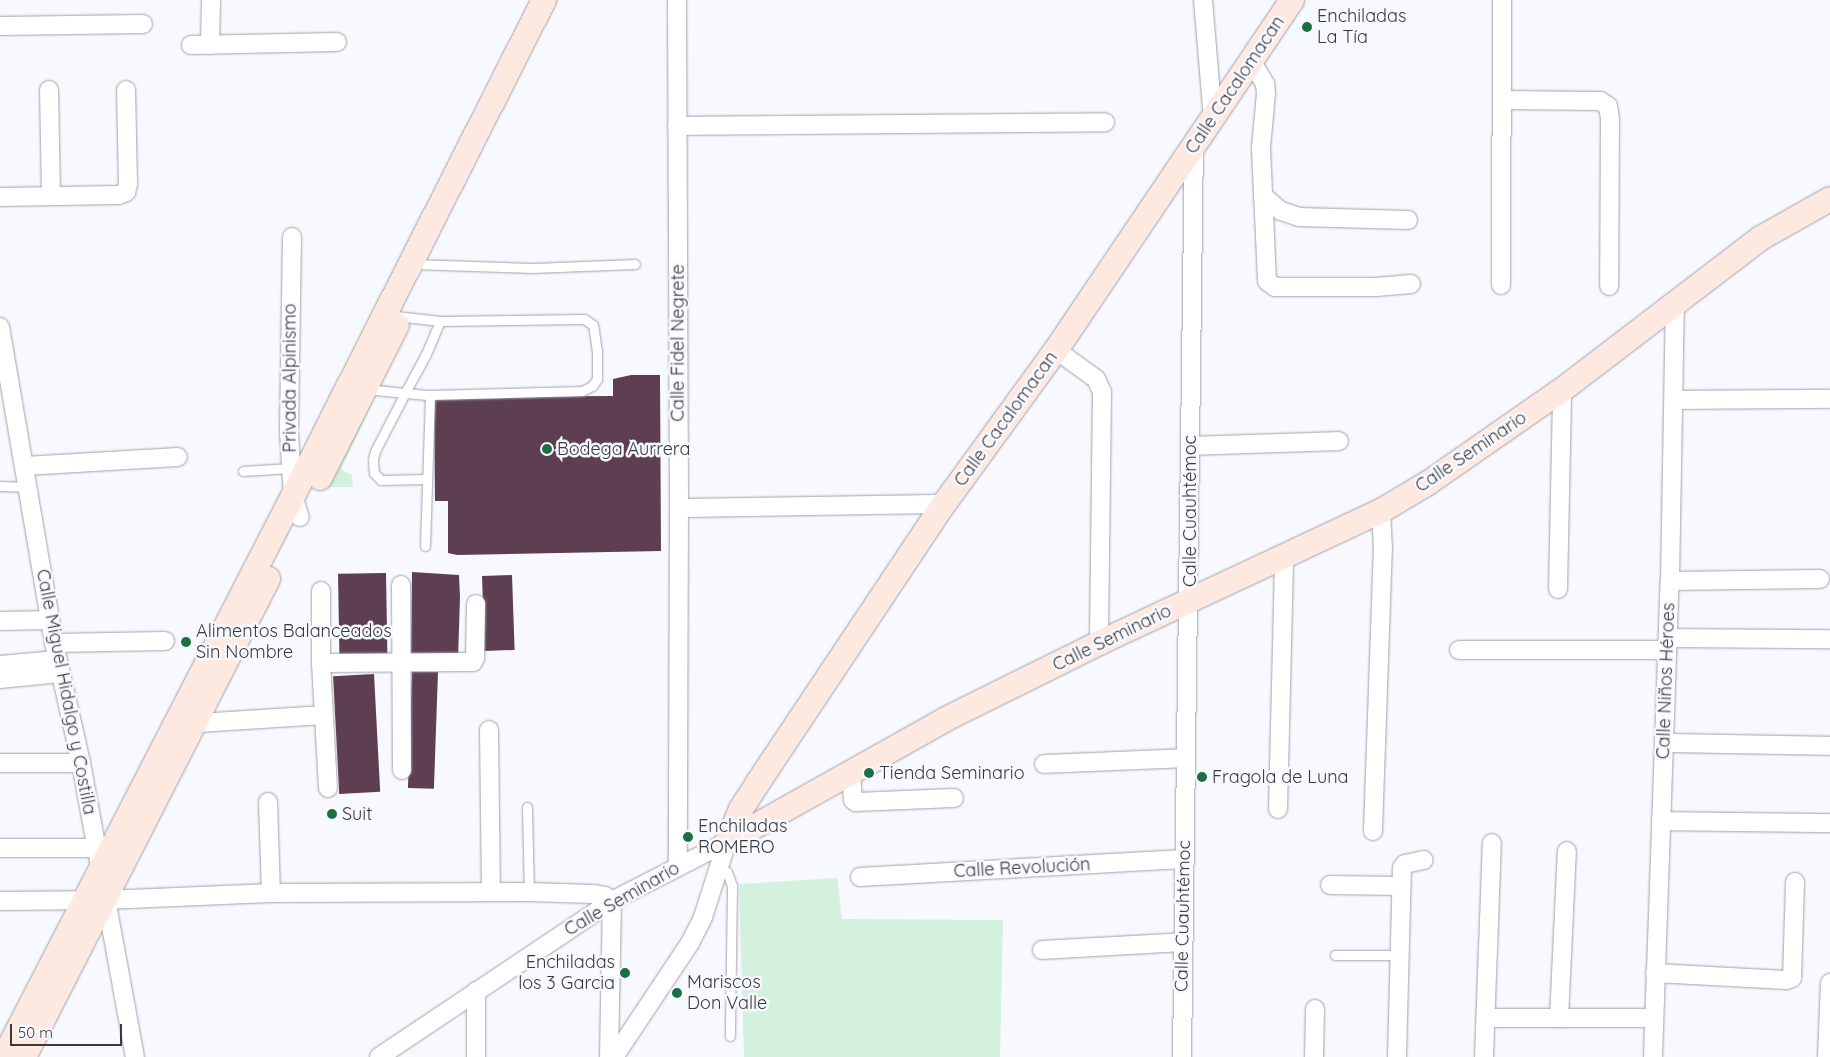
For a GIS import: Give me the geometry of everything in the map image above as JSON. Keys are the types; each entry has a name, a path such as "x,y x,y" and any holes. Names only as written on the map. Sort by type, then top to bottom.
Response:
{"street":[{"path":"210,45 211,0"},
{"path":"420,264 544,0"},
{"path":"24,1057 96,900 184,724 420,264 561,0"},
{"name":"Calle Fidel Negrete","path":"677,0 680,508 678,866"},
{"path":"1203,0 1213,119"},
{"name":"Calle Cacalomacan","path":"727,842 741,809 757,784 944,504 1056,350 1292,0"},
{"path":"1501,285 1502,0"},
{"path":"0,26 143,24"},
{"path":"191,45 337,42"},
{"path":"1252,62 1265,84 1266,93 1261,148 1266,274 1271,285 1376,287 1411,284"},
{"path":"49,90 51,196"},
{"path":"0,196 119,195 126,192 128,184 126,90"},
{"path":"1503,100 1600,101 1608,106 1610,118 1608,286"},
{"path":"677,126 1105,122"},
{"name":"Calle Cuauhtémoc","path":"1182,1057 1194,146"},
{"path":"1263,196 1281,211 1299,217 1408,220"},
{"name":"Calle Seminario","path":"379,1057 612,901 727,842 946,719 1099,643 1381,511 1428,483 1562,390 1675,306 1761,238 1830,199"},
{"name":"Privada Alpinismo","path":"292,237 290,468 297,507"},
{"name":"Calle Niños Héroes","path":"1653,1057 1670,581 1675,400 1675,306"},
{"name":"Calle Miguel Hidalgo y Costilla","path":"0,327 29,487 54,643 81,763 100,873"},
{"path":"1056,350 1096,379 1102,392 1099,643"},
{"path":"1558,589 1562,390"},
{"path":"1675,400 1830,399"},
{"path":"1190,446 1339,440"},
{"path":"25,466 178,457"},
{"path":"680,508 944,504"},
{"path":"1374,831 1383,550 1381,511"},
{"path":"1278,809 1284,557"},
{"path":"1670,581 1820,579"},
{"path":"401,585 402,770"},
{"path":"321,591 323,715 328,788"},
{"path":"322,663 473,662 475,658 476,604"},
{"path":"0,621 50,620"},
{"path":"1459,650 1830,639"},
{"path":"54,643 165,641"},
{"path":"0,665 33,670"},
{"path":"0,679 33,670 59,667"},
{"path":"184,724 323,715"},
{"path":"4,1057 96,900 100,873 184,724"},
{"path":"489,730 491,892"},
{"path":"1664,744 1830,746"},
{"path":"1044,764 1185,758"},
{"path":"0,763 81,763"},
{"path":"851,773 853,797 856,802 954,798"},
{"path":"268,802 271,893"},
{"path":"1661,821 1830,823"},
{"path":"614,1057 690,943 703,917 727,842"},
{"path":"1484,1057 1487,1018 1492,843"},
{"path":"0,848 96,848"},
{"path":"1559,1018 1567,851"},
{"name":"Calle Revolución","path":"860,877 1184,859"},
{"path":"1397,1057 1400,886 1403,864 1424,860"},
{"path":"1655,973 1786,980 1792,978 1795,882"},
{"path":"1330,885 1400,886"},
{"path":"0,901 96,900 271,893 529,892 604,896 612,901 609,1057"},
{"path":"96,900 135,1057"},
{"path":"1042,950 1183,942"},
{"path":"1828,1057 1830,982"},
{"path":"476,992 476,1057"},
{"path":"1314,1057 1315,1010"},
{"path":"1487,1018 1654,1018"}],"lane":[{"path":"420,264 533,268 634,264"},
{"path":"358,385 430,395 582,391 592,386 597,379 594,326 584,319 440,320 393,316"},
{"path":"427,479 382,480 374,473 375,452 440,320"},
{"path":"425,546 430,395"},
{"path":"243,471 290,468"},
{"path":"0,486 29,487"},
{"path":"527,807 529,892"},
{"path":"720,867 727,872 732,886 730,1036"},
{"path":"1335,955 1400,955"}],"green space":[{"path":"377,393 341,469 352,475 353,487 323,487"},
{"path":"837,878 842,919 1003,920 1000,1057 744,1057 739,884"}],"building":[{"name":"Bodega Aurrera","path":"631,375 660,375 661,551 457,555 448,553 448,501 435,501 434,397 613,396 613,379"},
{"path":"412,572 459,575 458,659 411,659"},
{"path":"386,573 387,657 339,658 338,574"},
{"path":"512,575 515,650 485,651 482,576"},
{"path":"412,671 438,672 434,789 408,788"},
{"path":"374,674 380,792 339,794 333,676"}],"place":[{"name":"Enchiladas La Tía","path":"1307,27"},
{"name":"Bodega Aurrera","path":"547,449"},
{"name":"Alimentos Balanceados Sin Nombre","path":"186,642"},
{"name":"Tienda Seminario","path":"869,773"},
{"name":"Fragola de Luna","path":"1202,777"},
{"name":"Suit","path":"332,814"},
{"name":"Enchiladas ROMERO","path":"688,837"},
{"name":"Enchiladas los 3 Garcia","path":"625,973"},
{"name":"Mariscos Don Valle","path":"677,993"}]}
